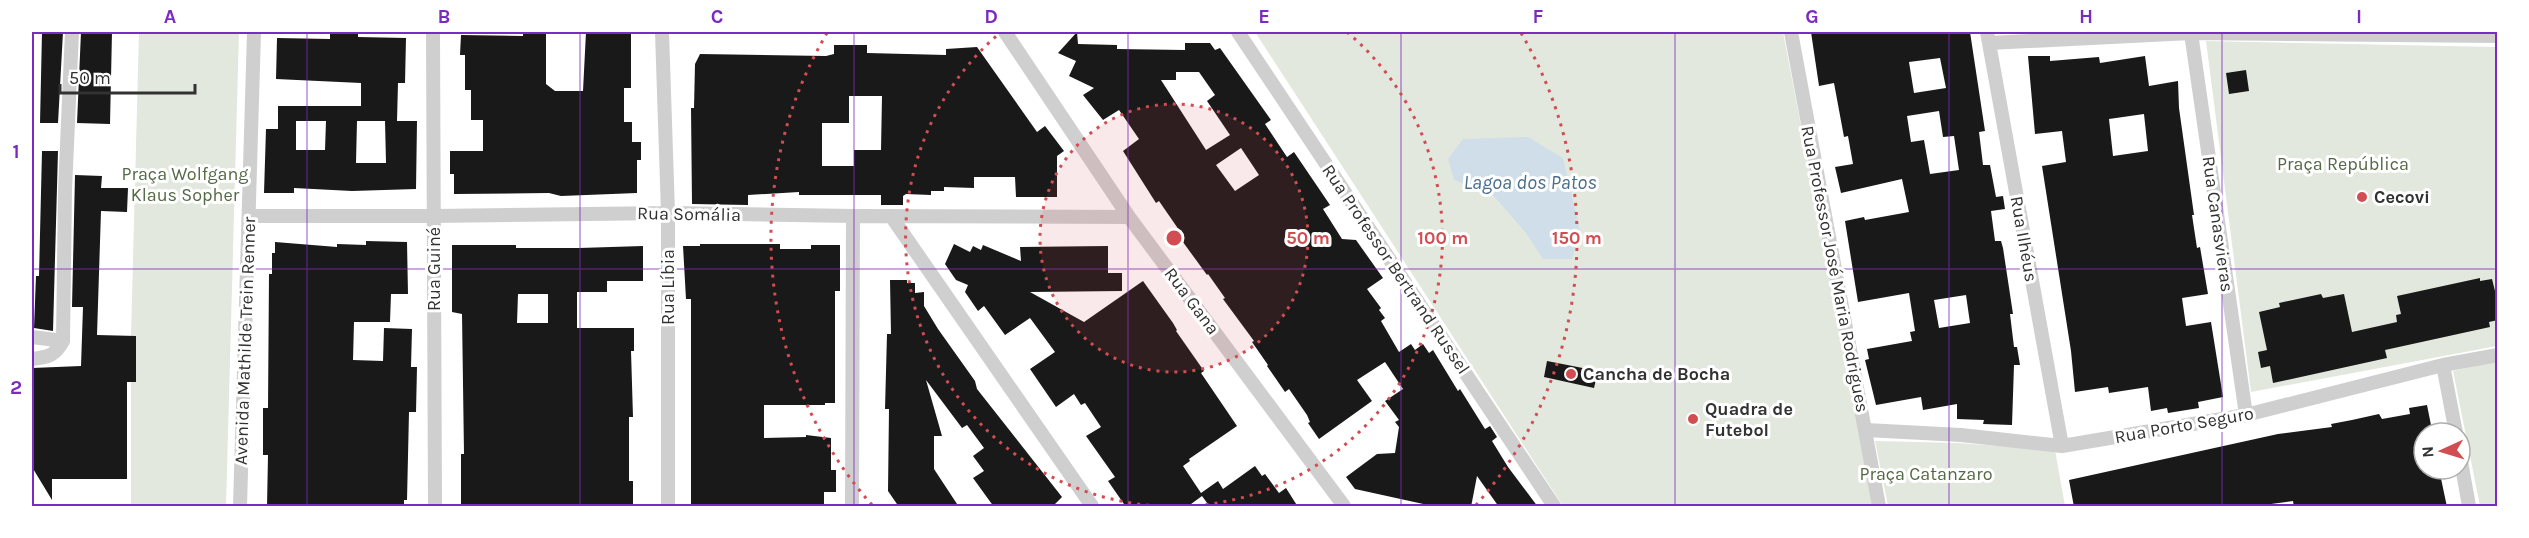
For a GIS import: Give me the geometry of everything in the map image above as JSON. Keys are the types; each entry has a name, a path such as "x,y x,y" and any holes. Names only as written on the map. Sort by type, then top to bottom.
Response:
{"street":[{"path":"32,359 57,353 63,341 65,190 72,32"},
{"name":"Avenida Mathilde Trein Renner","path":"240,507 254,32"},
{"name":"Rua Guiné","path":"433,32 435,507"},
{"name":"Rua Líbia","path":"662,32 668,213 668,507"},
{"name":"Rua Gana","path":"1005,32 1129,217 1344,507"},
{"name":"Rua Professor Bertrand Russel","path":"1238,32 1554,507"},
{"name":"Rua Professor José Maria Rodrigues","path":"1791,32 1879,507"},
{"path":"1988,37 2191,33 2498,36"},
{"name":"Rua Canasvieras","path":"2191,33 2246,415"},
{"name":"Rua Ilhéus","path":"1988,37 2062,446"},
{"name":"Rua Somália","path":"249,216 668,213 1129,217"},
{"path":"853,505 854,216"},
{"path":"891,216 1092,507"},
{"path":"32,337 63,341"},
{"name":"Rua Porto Seguro","path":"1866,430 1962,435 2062,446 2246,415 2443,365 2498,355"},
{"path":"2443,365 2454,421"},
{"path":"2464,481 2469,507"}],"green space":[{"name":"Praça Wolfgang Klaus Sopher","path":"139,32 239,32 226,506 131,506 131,337"},
{"path":"1255,32 1783,32 1874,506 1563,506"},
{"name":"Cecovi","path":"2206,41 2497,47 2497,346 2251,392"},
{"path":"2497,361 2497,506 2480,506 2472,466 2472,421 2463,421 2453,371"},
{"name":"Praça Catanzaro","path":"1875,441 1958,443 2055,450 2065,506 1888,506"}],"water":[{"name":"Lagoa dos Patos","path":"1528,137 1563,158 1580,231 1572,259 1543,259 1526,233 1493,195 1454,180 1448,159 1463,139"}],"building":[{"path":"42,32 63,32 58,123 40,123"},
{"path":"81,32 112,32 110,124 77,123"},
{"path":"330,32 358,32 358,37 406,38 405,83 398,83 397,121 417,121 416,189 352,191 294,188 294,193 264,193 266,129 278,129 278,106 361,106 361,83 276,79 277,38 330,39","holes":["296,121 326,121 325,150 296,150","357,121 385,121 386,163 356,163"]},
{"path":"523,32 546,32 546,84 555,91 583,91 586,32 631,32 631,88 624,88 624,122 632,122 632,142 641,142 641,160 637,160 637,193 561,196 549,193 454,194 454,174 450,174 450,151 483,151 483,120 471,120 471,90 465,90 465,55 460,55 461,35 523,36"},
{"path":"1077,32 1078,44 1117,45 1117,49 1185,50 1185,43 1210,43 1215,50 1220,48 1271,120 1265,124 1287,157 1294,152 1330,205 1323,209 1342,239 1356,240 1383,278 1367,289 1381,308 1379,310 1385,318 1381,321 1399,352 1411,344 1415,350 1423,344 1429,353 1433,350 1485,429 1490,426 1497,437 1492,441 1538,507 1499,507 1477,476 1471,507 1437,507 1355,489 1346,477 1377,454 1395,453 1399,427 1395,422 1399,420 1385,401 1403,389 1385,362 1357,380 1372,401 1319,439 1308,423 1310,422 1307,415 1289,389 1285,392 1252,342 1254,341 1180,238 1176,232 1179,230 1159,201 1156,203 1123,151 1139,139 1119,110 1103,120 1083,95 1094,88 1069,76 1076,61 1058,53","holes":["1176,72 1199,72 1215,95 1207,101 1230,135 1206,150 1161,80 1176,80","1241,148 1259,175 1235,191 1216,165"]},
{"path":"1811,32 1970,32 1985,131 1979,132 1983,165 1990,165 1996,197 2003,196 2005,209 1991,211 1995,241 2001,241 2003,248 2013,314 2010,314 2014,347 2017,347 2020,365 2014,365 2012,425 1983,424 1984,420 1957,419 1957,404 1923,410 1921,397 1876,405 1865,360 1869,359 1867,349 1912,341 1910,332 1915,331 1909,293 1858,302 1845,221 1909,212 1902,179 1841,193 1835,167 1853,164 1848,136 1844,137 1834,83 1819,86","holes":["1940,58 1946,88 1914,93 1909,62","1939,111 1943,137 1954,136 1959,170 1930,174 1924,140 1911,142 1907,116","1966,295 1970,323 1939,328 1934,300"]},
{"path":"834,45 867,45 867,53 946,55 946,49 977,47 1037,132 1045,126 1064,151 1057,156 1057,197 1016,197 1015,177 974,177 974,188 944,187 944,191 931,191 931,195 906,194 903,196 903,205 881,205 881,195 799,195 799,192 748,195 748,205 692,204 691,108 694,108 695,64 700,54 826,56 834,54","holes":["849,96 882,96 881,150 854,150 854,166 822,166 822,123 849,123"]},
{"path":"2028,56 2050,56 2050,61 2099,57 2100,63 2145,56 2149,86 2178,81 2179,108 2194,215 2192,215 2208,294 2182,298 2186,326 2211,322 2223,397 2198,402 2199,408 2168,413 2167,408 2151,411 2148,387 2109,393 2108,387 2075,392 2071,351 2042,166 2066,162 2062,131 2035,134","holes":["2144,114 2148,151 2113,156 2109,119"]},
{"path":"2246,70 2249,91 2229,94 2226,73"},
{"path":"42,151 58,151 53,331 34,328 36,276 39,276"},
{"path":"75,175 102,176 101,188 128,188 127,212 101,211 97,335 136,336 136,382 127,382 127,479 52,479 52,500 32,467 32,368 81,366 83,307 72,307"},
{"path":"366,241 407,242 408,294 391,294 390,322 354,322 353,360 383,361 384,328 412,329 411,367 417,367 416,412 409,412 407,500 404,500 404,507 337,504 337,507 267,507 268,455 263,455 263,408 268,408 269,274 272,274 272,253 275,253 275,242 337,247 337,244 366,245"},
{"path":"700,244 780,244 780,249 811,249 811,245 840,245 840,291 835,291 835,403 764,405 764,438 806,437 806,435 831,438 831,470 836,470 836,492 824,492 824,507 691,507 691,299 686,299 683,246 700,246"},
{"path":"954,244 970,252 973,246 981,250 983,245 1021,261 1020,247 1108,246 1108,273 1122,273 1122,291 1030,292 1084,322 1143,281 1173,323 1176,331 1204,371 1201,373 1237,426 1189,459 1190,461 1183,466 1201,493 1218,481 1223,489 1255,466 1262,476 1265,474 1279,493 1286,488 1298,507 1210,507 1202,496 1187,507 1126,507 1108,481 1115,477 1086,436 1101,427 1085,403 1081,405 1074,394 1056,407 1030,369 1055,352 1030,318 1005,335 984,306 978,311 965,292 968,285 956,280 945,264"},
{"path":"452,245 516,245 516,248 643,246 643,281 607,281 607,292 577,292 577,328 634,328 634,351 631,351 633,417 629,417 629,481 633,481 633,507 461,507 461,454 464,454 462,314 452,312","holes":["518,294 548,294 548,323 517,323"]},
{"path":"2480,278 2480,281 2492,279 2498,303 2498,320 2489,322 2490,327 2385,350 2387,358 2273,383 2270,366 2261,368 2258,352 2267,350 2259,312 2280,307 2279,303 2321,294 2323,298 2344,294 2352,332 2397,322 2396,315 2401,314 2397,296"},
{"path":"890,280 907,280 907,283 915,283 915,293 924,292 924,306 975,381 977,389 1062,497 1052,507 994,507 973,478 984,471 973,456 984,448 967,425 962,428 926,380 942,436 934,436 934,469 959,507 899,507 888,491 889,409 885,409 887,334 891,334"},
{"name":"Cancha de Bocha","path":"1547,361 1598,371 1594,388 1544,377"},
{"path":"2427,405 2430,421 2412,421 2412,481 2442,481 2447,507 2294,507 2293,501 2249,507 2074,507 2069,480 2278,434 2332,427 2331,424 2379,414 2382,419 2410,414 2409,408"}],"place":[{"name":"Cecovi","path":"2362,197"},
{"name":"Cancha de Bocha","path":"1571,374"},
{"name":"Quadra de Futebol","path":"1693,419"}],"park label":[{"name":"Praça República","path":"2343,164"}]}
